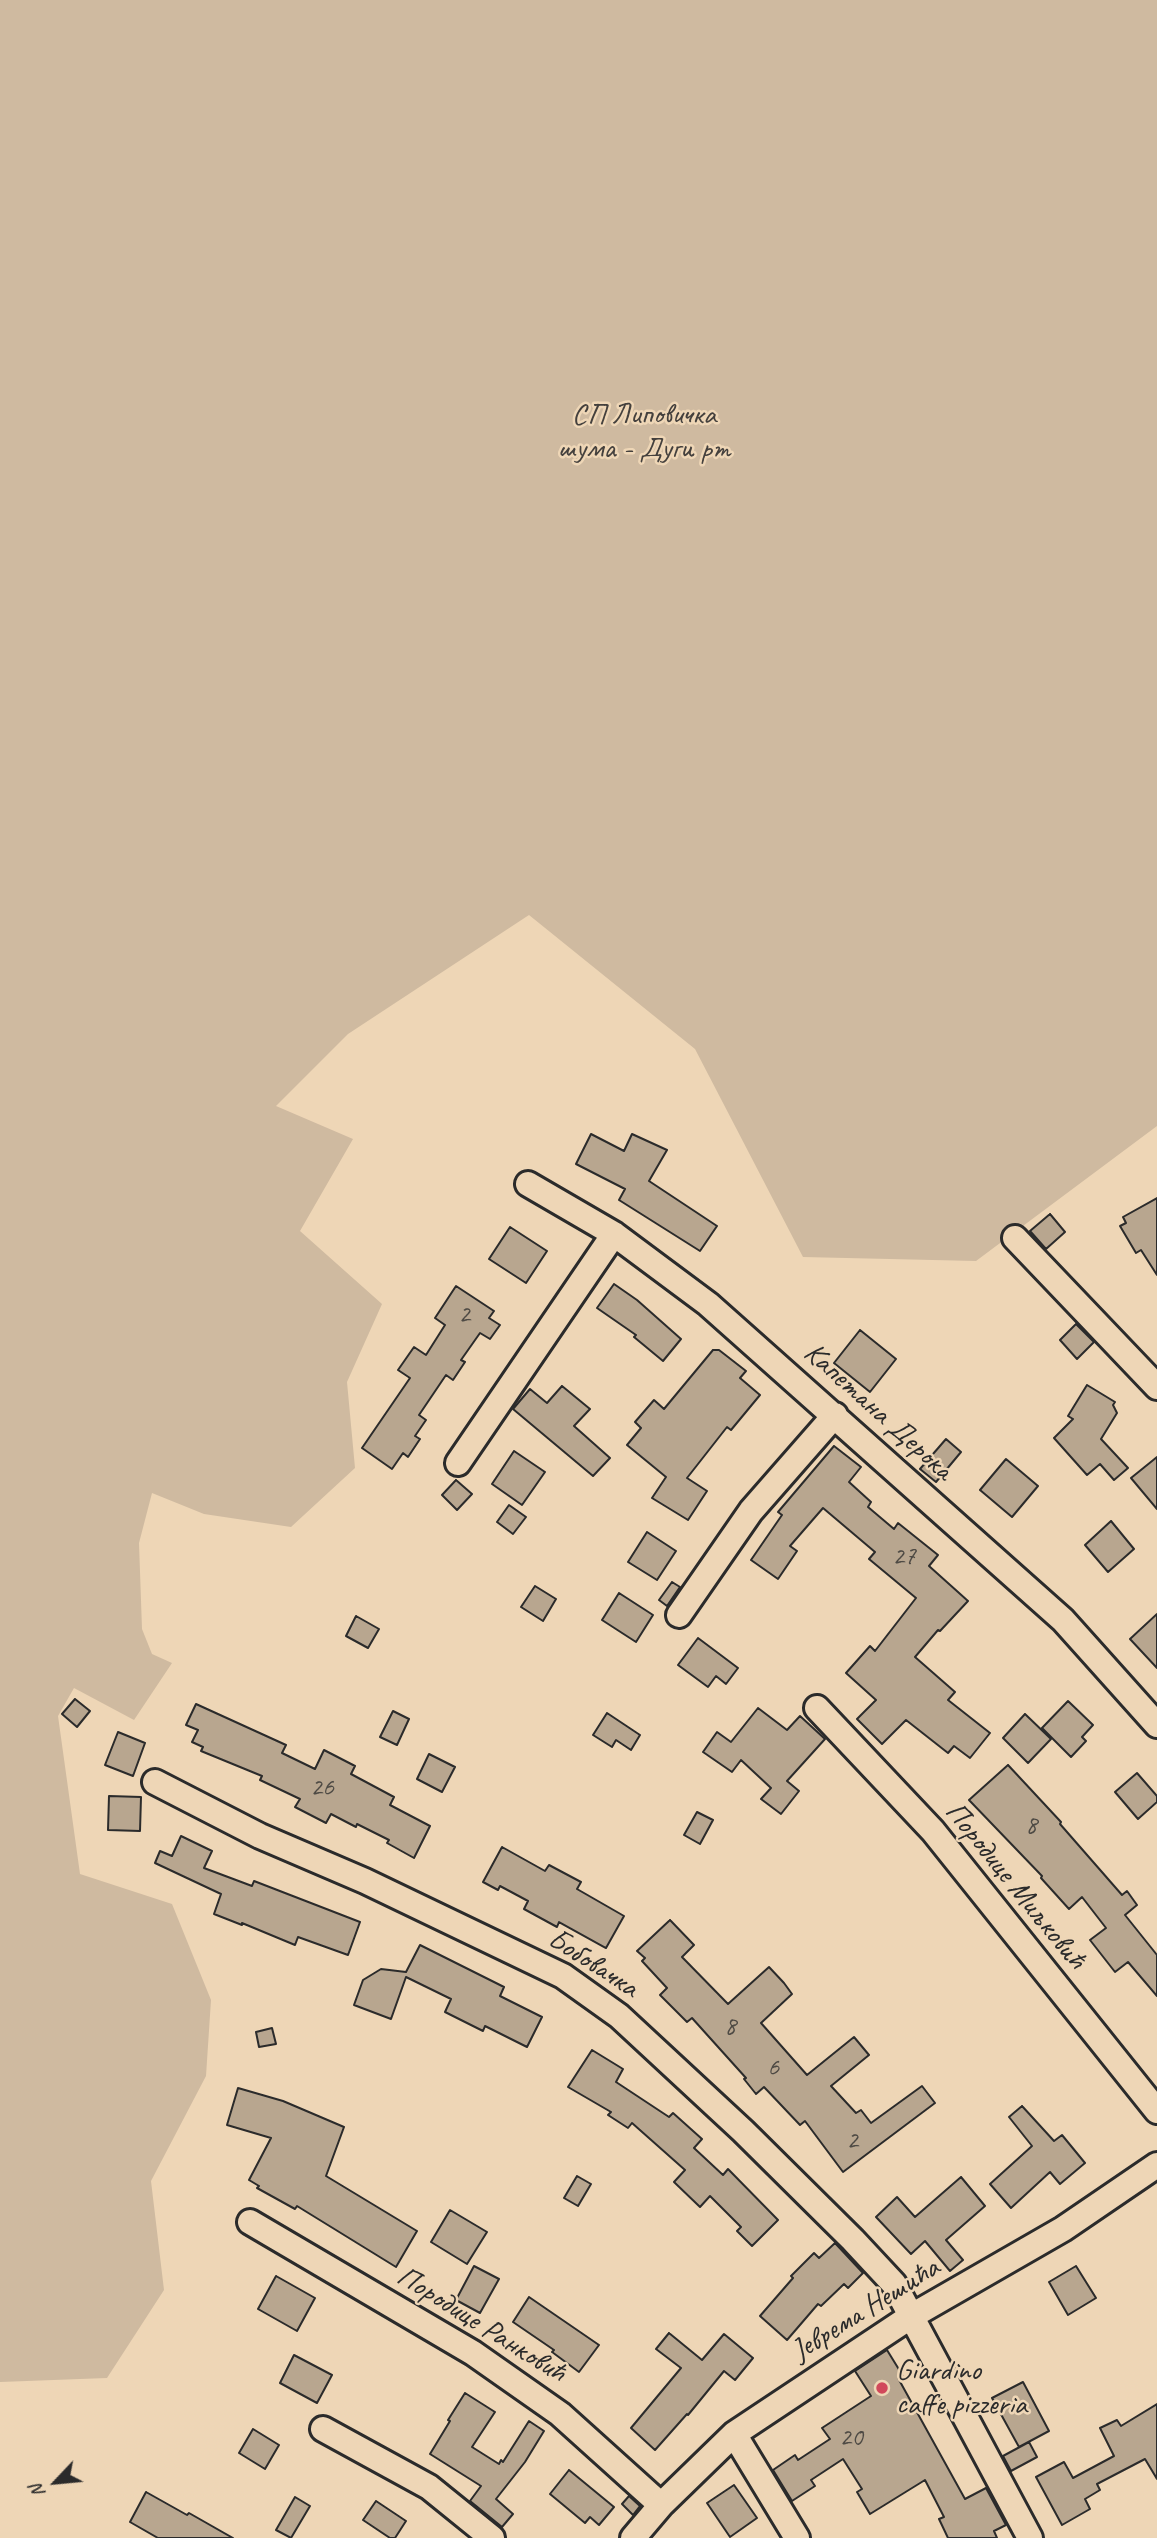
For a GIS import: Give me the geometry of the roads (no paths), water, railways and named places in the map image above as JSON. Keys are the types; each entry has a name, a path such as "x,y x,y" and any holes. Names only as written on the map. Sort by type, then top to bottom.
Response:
{"street":[{"name":"Капетана Дерока","path":"528,1184 614,1234 708,1304 1063,1620 1157,1725"},
{"path":"458,1463 614,1234"},
{"path":"1015,1238 1157,1387"},
{"path":"680,1615 751,1511 835,1415"},
{"name":"Породице Миљковић","path":"817,1708 933,1831 1157,2111"},
{"name":"Бобовачка","path":"155,1782 260,1836 365,1881 563,1976 619,2015 743,2131 894,2284 1030,2538"},
{"name":"Јеврема Нешића","path":"634,2538 661,2505 734,2434 910,2317 1063,2230 1157,2165"},
{"name":"Породице Ранковић","path":"250,2222 484,2361 561,2414 661,2505"},
{"path":"323,2429 429,2487 492,2538"},
{"path":"734,2434 797,2538"}],"place":[{"name":"Giardino caffe pizzeria","path":"882,2388"}],"park label":[{"name":"СП Липовичка шума - Дуги рт","path":"644,432"}]}
